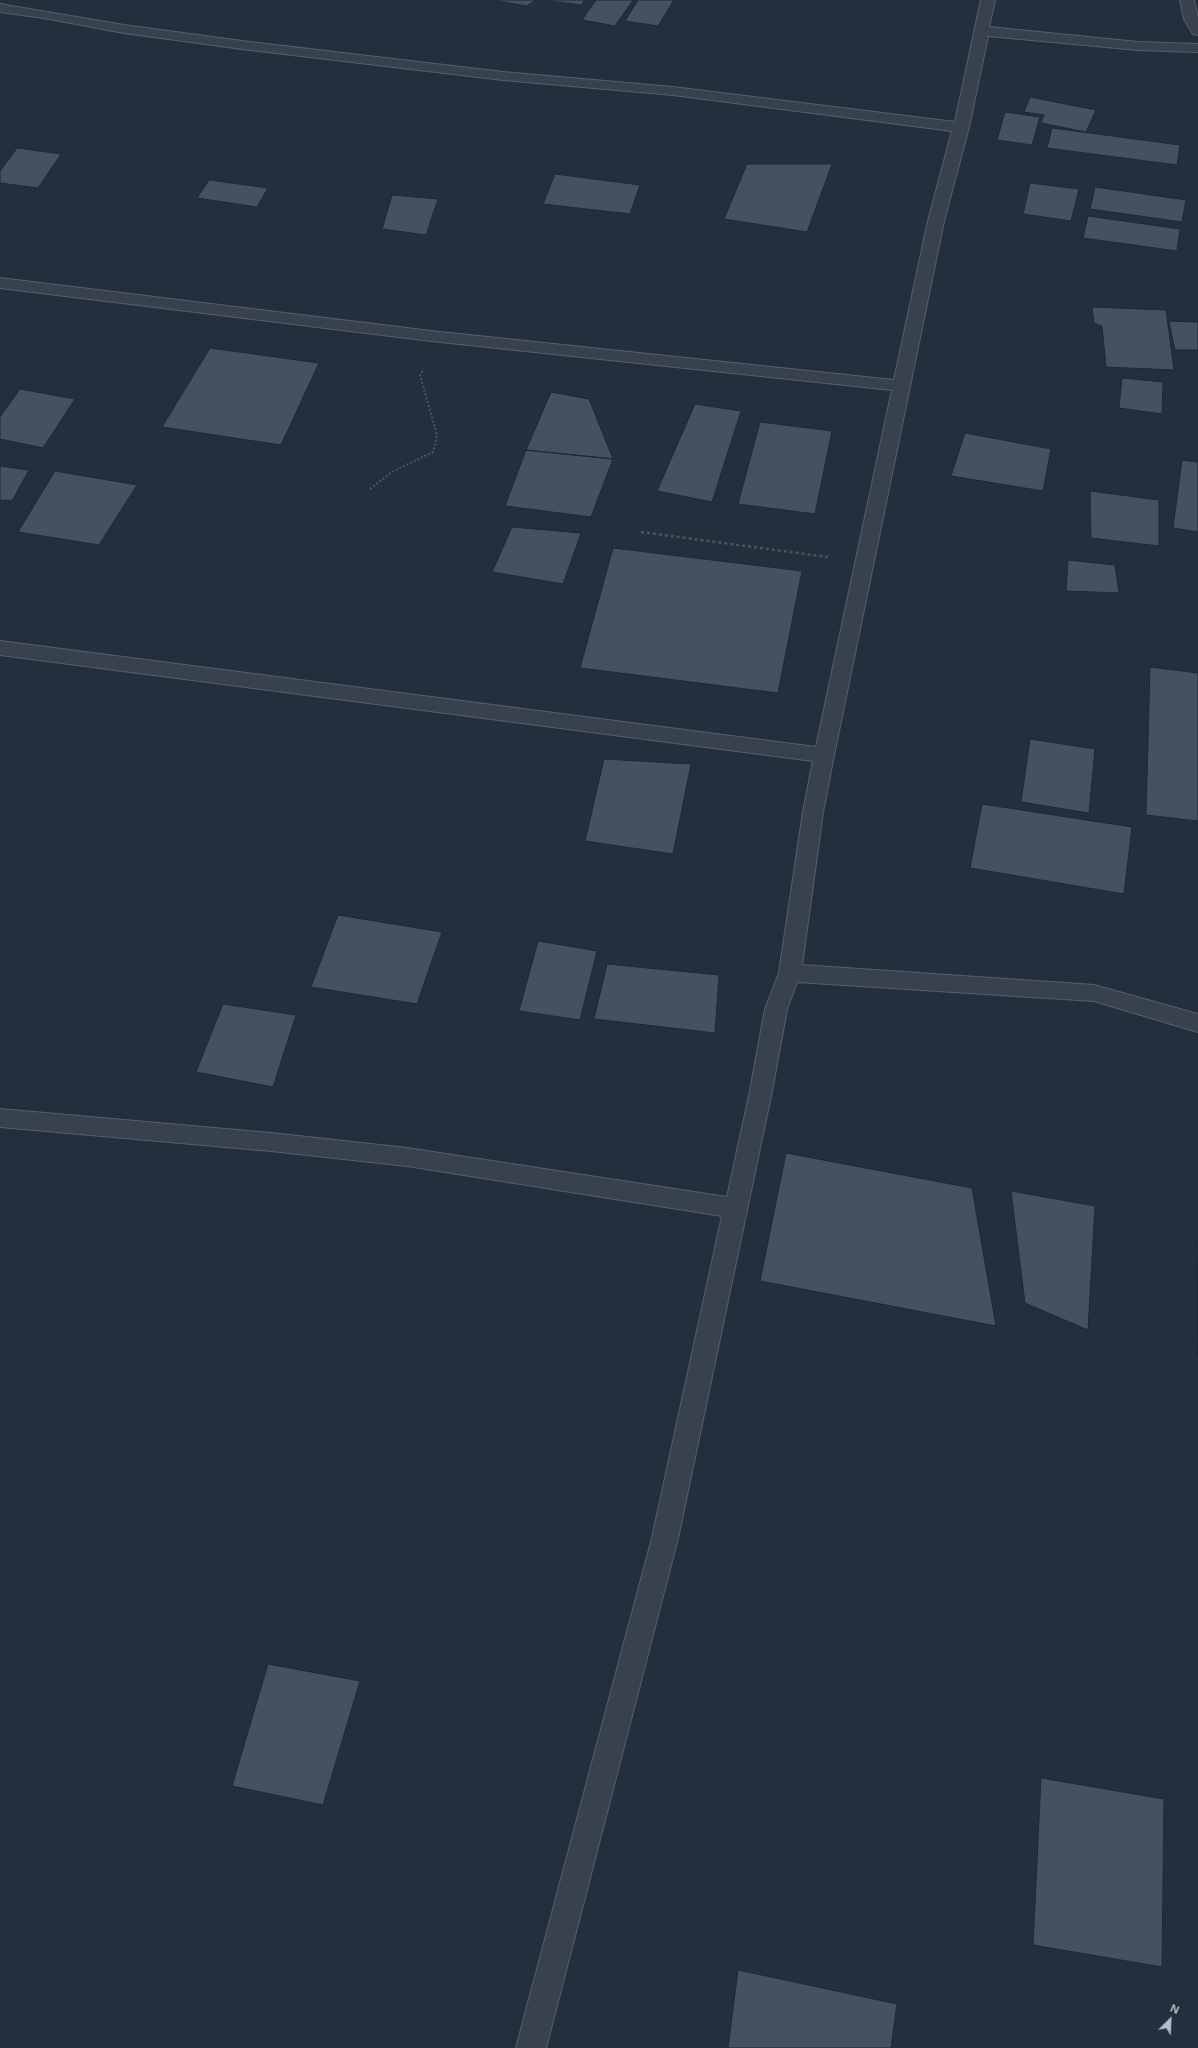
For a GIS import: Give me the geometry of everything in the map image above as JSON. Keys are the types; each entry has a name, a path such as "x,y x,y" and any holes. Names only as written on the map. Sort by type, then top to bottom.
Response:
{"street":[{"path":"531,2048 665,1538 736,1208 776,1009 790,973 813,812 824,755 936,222 961,127 988,0"},
{"path":"1187,0 1191,19 1198,31"},
{"path":"44,14 57,5"},
{"path":"0,8 44,14 124,29 242,45 503,76 673,91 961,127"},
{"path":"982,31 1138,46 1198,48"},
{"path":"0,283 431,336 902,386"},
{"path":"0,648 824,755"},
{"path":"790,973 1094,993 1198,1023"},
{"path":"0,1118 271,1142 407,1157 736,1208"}],"path":[{"path":"370,490 392,472 432,452 437,435 420,375 430,359 431,336"},
{"path":"641,532 864,562"}],"building":[{"path":"491,0 536,0 527,6"},
{"path":"540,0 584,0 582,5"},
{"path":"596,0 633,0 615,26 582,20"},
{"path":"638,0 674,0 658,26 625,21"},
{"path":"1030,97 1096,110 1086,132 1041,123 1044,115 1024,112"},
{"path":"1005,112 1040,117 1032,145 997,140"},
{"path":"1052,128 1180,145 1177,165 1047,148"},
{"path":"17,148 61,154 38,188 0,183 0,171"},
{"path":"747,164 832,164 807,232 724,219"},
{"path":"555,174 640,185 630,214 543,204"},
{"path":"209,180 268,188 257,207 197,198"},
{"path":"1030,183 1079,189 1071,221 1023,214"},
{"path":"1095,187 1186,200 1182,222 1090,209"},
{"path":"392,195 438,199 426,235 382,229"},
{"path":"1088,216 1180,229 1177,251 1083,238"},
{"path":"1092,307 1166,310 1174,370 1106,367 1102,326 1094,323"},
{"path":"1169,321 1198,322 1198,350 1175,350"},
{"path":"210,348 319,363 281,445 162,427"},
{"path":"1122,378 1163,382 1162,414 1119,408"},
{"path":"20,389 75,399 43,448 0,439 0,417"},
{"path":"551,392 589,399 613,459 526,450"},
{"path":"695,404 741,411 712,502 657,491"},
{"path":"760,422 832,431 815,514 738,504"},
{"path":"965,433 1051,449 1043,491 951,476"},
{"path":"526,450 613,459 591,517 505,506"},
{"path":"1182,460 1198,462 1198,532 1173,528"},
{"path":"0,466 29,470 12,501 0,500"},
{"path":"55,471 137,485 99,545 18,532"},
{"path":"1090,491 1159,500 1159,546 1091,538"},
{"path":"512,527 581,533 563,584 492,572"},
{"path":"613,548 802,571 778,693 580,668"},
{"path":"1068,560 1115,565 1119,593 1066,591"},
{"path":"1150,667 1198,673 1198,821 1146,815"},
{"path":"1030,739 1095,749 1089,813 1021,802"},
{"path":"604,759 691,764 673,854 585,841"},
{"path":"982,804 1132,827 1124,894 970,868"},
{"path":"338,915 442,932 417,1004 311,987"},
{"path":"538,941 597,951 580,1020 519,1011"},
{"path":"607,964 719,975 715,1033 594,1019"},
{"path":"223,1004 296,1015 273,1087 196,1072"},
{"path":"786,1153 972,1188 996,1326 760,1281"},
{"path":"1011,1191 1095,1206 1088,1330 1025,1303"},
{"path":"1197,1239 1198,1239 1198,1355"},
{"path":"268,1664 360,1681 323,1805 232,1786"},
{"path":"1041,1778 1164,1799 1162,1967 1033,1945"},
{"path":"738,1970 897,2004 891,2048 728,2048"}]}
